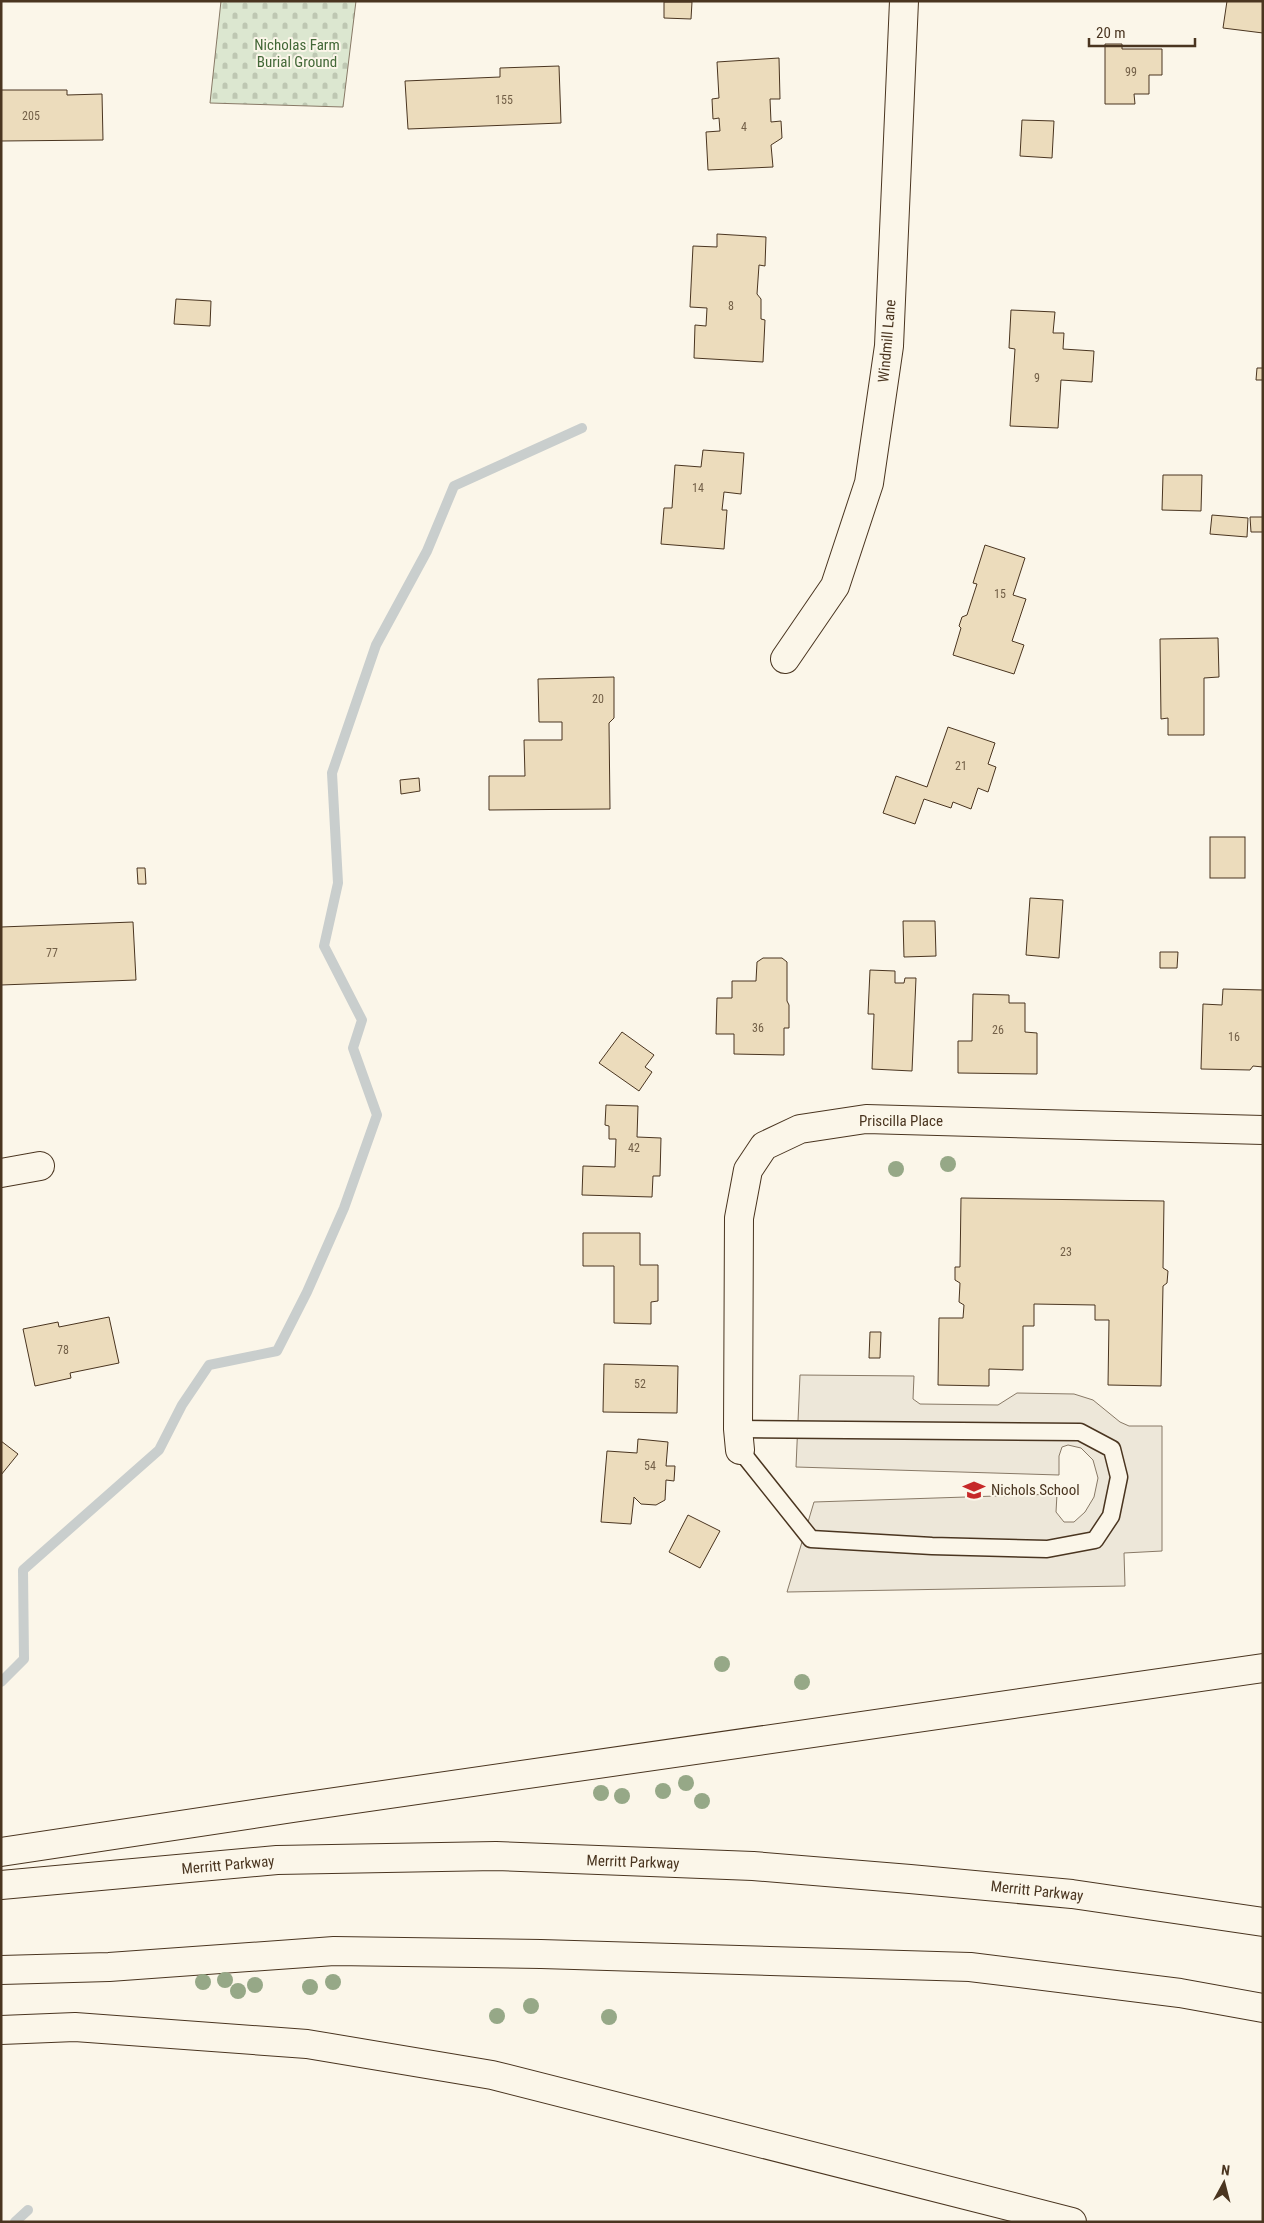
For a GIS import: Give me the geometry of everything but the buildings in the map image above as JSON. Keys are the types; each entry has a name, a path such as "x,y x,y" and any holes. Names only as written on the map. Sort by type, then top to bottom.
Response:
{"main road":[{"name":"Windmill Lane","path":"785,659 834,586 869,483 889,346 904,1"},
{"name":"Priscilla Place","path":"739,1440 739,1218 748,1170 764,1146 800,1129 866,1119 1263,1130"},
{"path":"1,1173 40,1166"},
{"path":"1,1852 1263,1668"},
{"name":"Merritt Parkway","path":"1,1885 278,1860 496,1856 754,1866 910,1879 1072,1894 1263,1922"},
{"path":"1,1970 109,1966 334,1951 541,1954 970,1967 1180,1993 1263,2008"},
{"path":"1,2030 75,2027 307,2044 492,2075 1072,2222"}],"lane":[{"path":"1080,1432 1112,1449 1119,1477 1112,1516 1096,1540 1047,1549 932,1546 811,1539 739,1440 1080,1432"}],"green space":[{"name":"Nicholas Farm Burial Ground","path":"221,1 356,1 343,107 210,103"}],"shaded area":[{"path":"800,1375 914,1376 913,1399 920,1404 998,1405 1017,1393 1074,1394 1093,1400 1120,1422 1129,1426 1162,1426 1162,1551 1124,1553 1125,1586 787,1592 814,1502 1057,1494 1056,1512 1064,1522 1074,1522 1085,1512 1094,1497 1098,1478 1093,1460 1081,1448 1068,1445 1062,1447 1059,1456 1059,1475 796,1467"}],"waterway":[{"path":"1,1682 24,1659 23,1570 159,1450 182,1405 209,1365 277,1351 307,1292 344,1208 377,1115 353,1048 362,1020 324,946 338,883 332,773 376,645 427,551 454,486 582,428"},
{"path":"15,2222 28,2210"}],"place":[{"name":"Nichols School","path":"974,1490"}]}
